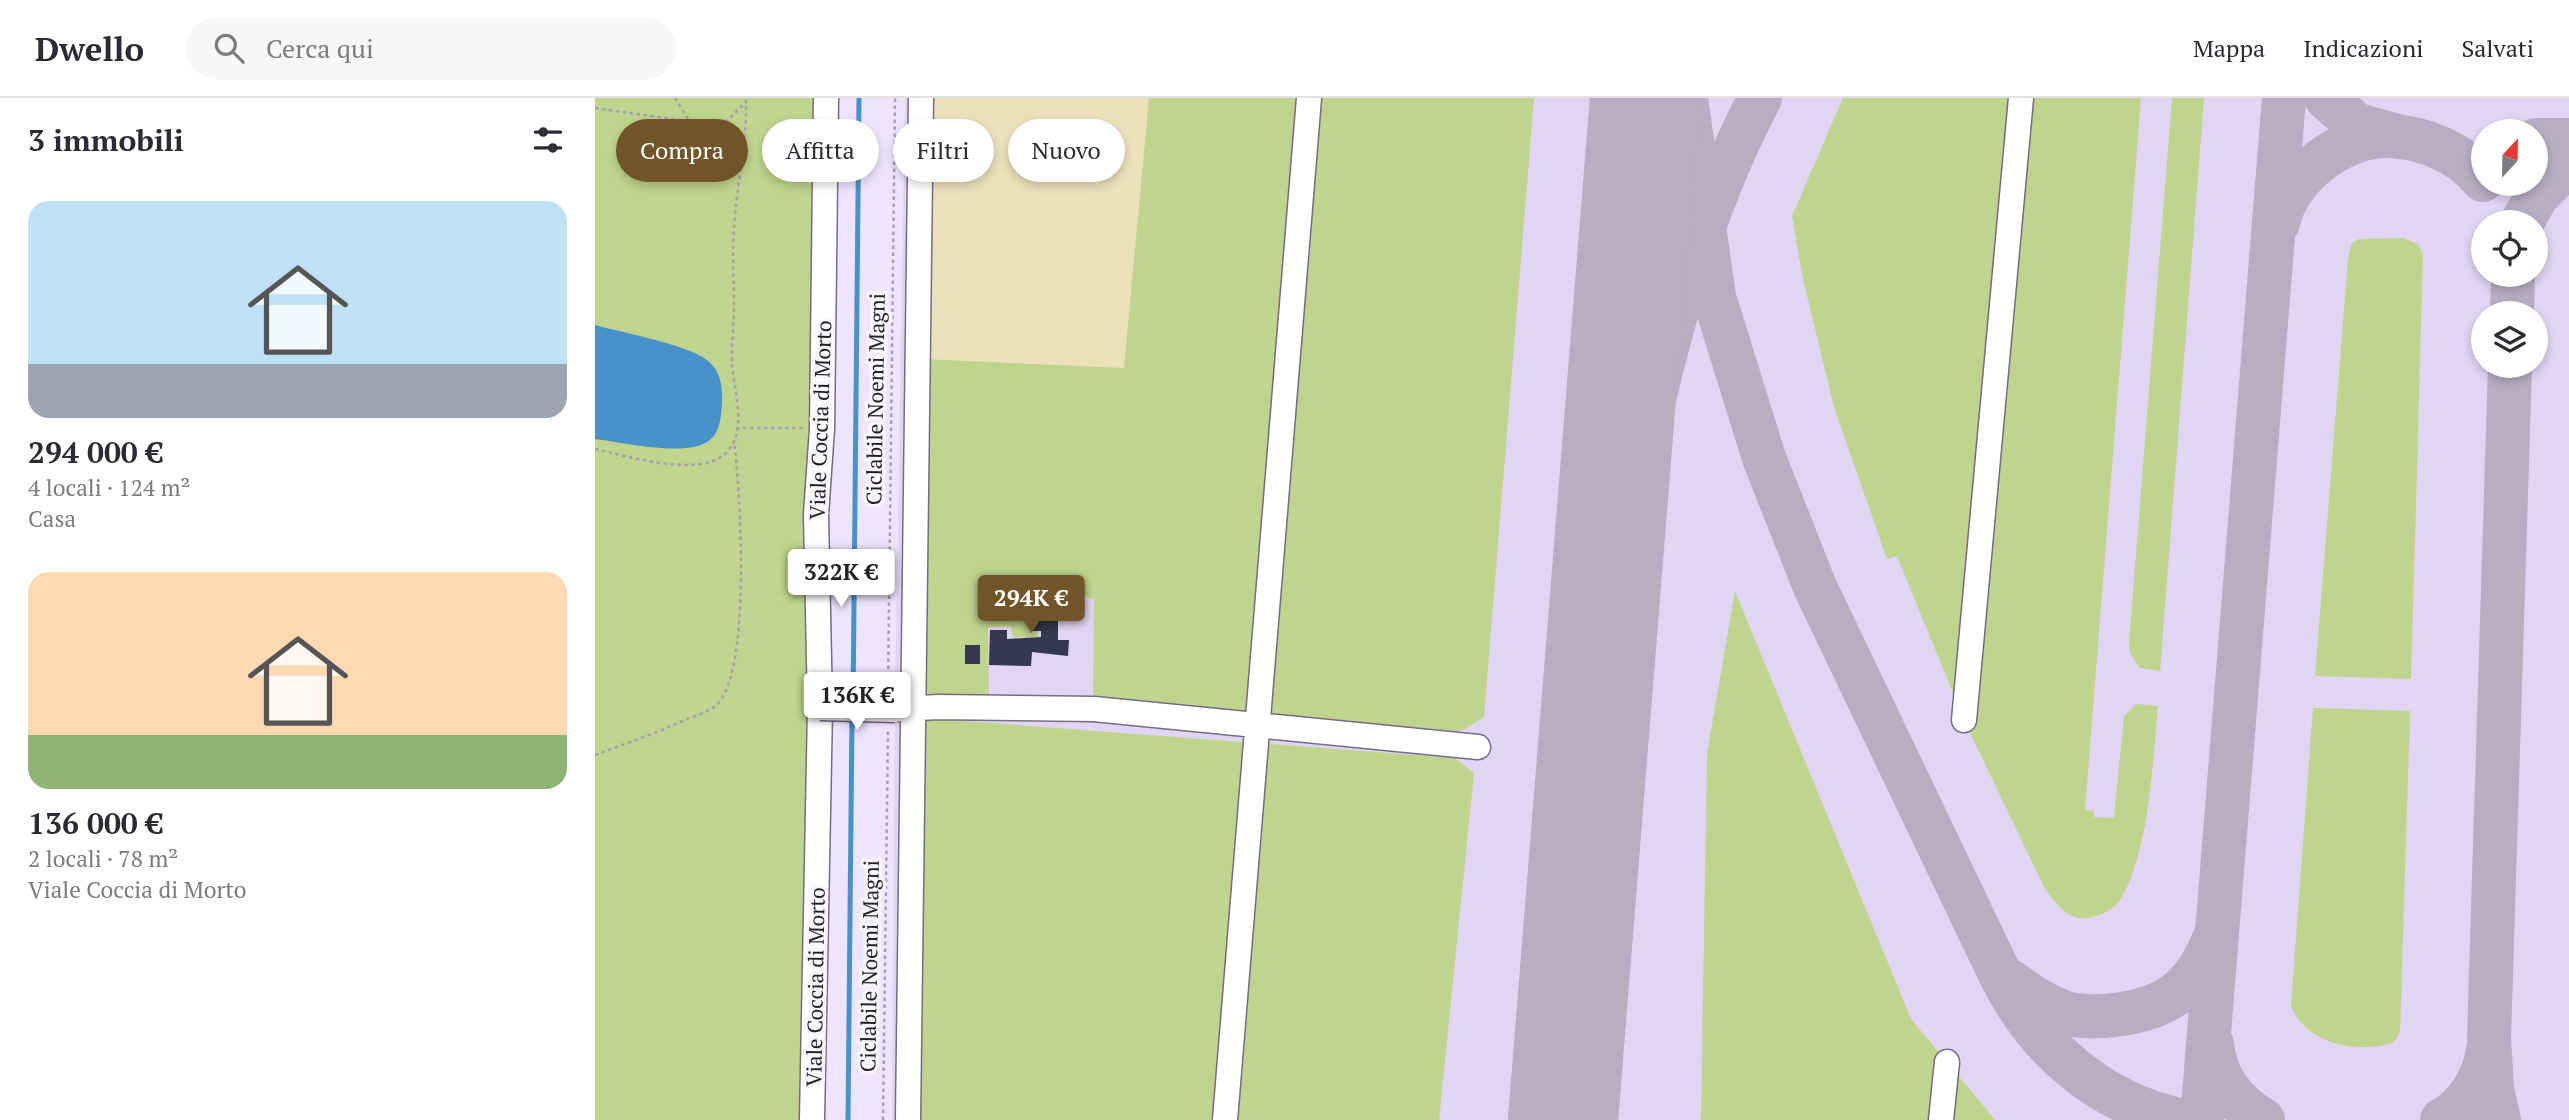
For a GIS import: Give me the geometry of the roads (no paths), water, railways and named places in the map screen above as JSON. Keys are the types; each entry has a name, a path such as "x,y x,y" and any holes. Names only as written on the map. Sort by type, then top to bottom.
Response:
{"street":[{"name":"Viale Coccia di Morto","path":"812,1120 820,708 817,514 822,429 826,98"},
{"path":"908,1120 896,711 921,98"},
{"path":"1226,1120 1309,98"},
{"path":"1964,720 2021,98"},
{"path":"820,708 896,711 1094,709 1478,747"},
{"path":"1941,1120 1947,1062"}],"water":[{"path":"595,325 685,349 712,364 720,380 722,398 719,423 711,439 701,445 672,449 595,439"}],"waterway":[{"path":"853,704 859,98"},
{"path":"848,1120 852,717"}]}
